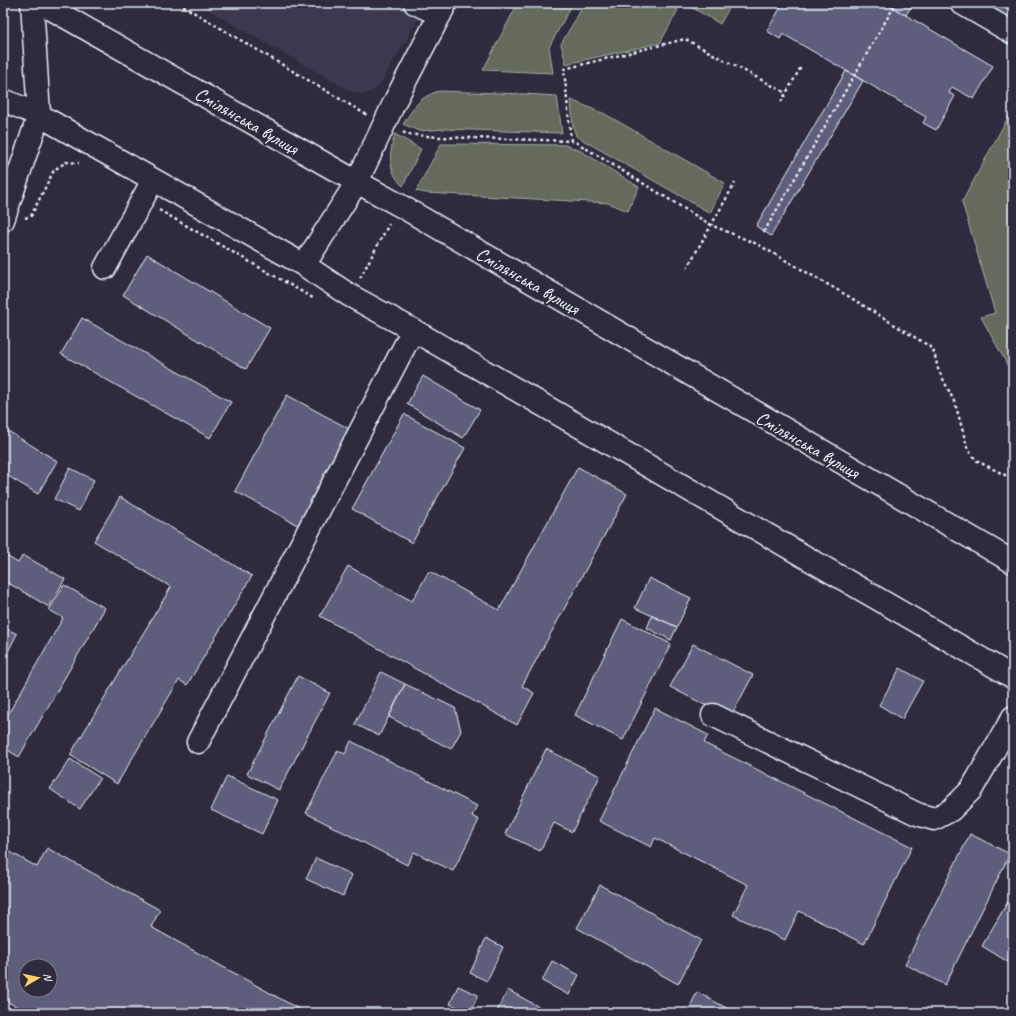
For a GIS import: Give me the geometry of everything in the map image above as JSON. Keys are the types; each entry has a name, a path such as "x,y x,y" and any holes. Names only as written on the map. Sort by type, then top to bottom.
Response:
{"main road":[{"path":"14,219 39,115 32,3"},
{"name":"Смілянська вулиця","path":"41,3 401,206 1013,562"},
{"path":"304,265 357,182 443,9 415,3"},
{"path":"961,3 1013,33"},
{"path":"3,100 39,115 304,265 350,295 1013,677"},
{"path":"104,268 153,180"},
{"path":"198,742 413,330"},
{"path":"713,715 917,814 934,818 952,810 971,790 1013,717"}],"path":[{"path":"178,3 374,119 386,121 406,134 437,137 574,141 711,224 757,244 848,296 929,346 934,352 938,369 955,403 968,450 977,461 1013,479"},
{"path":"764,232 896,3"},
{"path":"571,141 564,69 685,39 786,93"},
{"path":"781,102 801,67"},
{"path":"14,219 31,216 54,170 66,162 76,162 81,164"},
{"path":"687,268 735,183"},
{"path":"350,295 366,269 389,224"}],"shaded area":[{"path":"196,3 428,3 380,84 371,92 365,94 348,90"}],"green space":[{"path":"518,3 573,3 549,47 553,73 483,70"},
{"path":"585,3 666,3 678,10 660,43 566,64 561,44"},
{"path":"732,3 720,24 686,4"},
{"path":"439,91 557,96 562,133 444,129 419,131 403,124 421,100"},
{"path":"571,100 605,114 725,183 710,213 576,136 573,127"},
{"path":"1013,108 1013,375 981,317 995,313 962,202"},
{"path":"395,134 421,149 403,186 394,174 391,162 391,148"},
{"path":"441,144 565,145 581,151 639,187 628,211 608,203 426,193 416,191"}],"building":[{"path":"783,3 885,3 993,66 974,99 952,87 949,93 955,96 936,130 923,123 926,117 783,34 780,39 767,31"},
{"path":"885,3 913,3 906,15"},
{"path":"978,3 1013,3 1013,23"},
{"path":"846,71 863,81 771,236 756,226"},
{"path":"147,254 270,328 246,369 123,295"},
{"path":"82,318 231,402 210,438 61,354"},
{"path":"423,376 480,410 463,438 407,404"},
{"path":"287,395 353,431 301,527 235,491"},
{"path":"404,414 465,448 412,543 352,509"},
{"path":"3,428 57,461 38,494 3,473"},
{"path":"578,467 627,494 522,686 534,693 517,725 320,616 348,566 412,601 429,571 499,610"},
{"path":"70,468 94,480 79,511 54,499"},
{"path":"120,497 252,576 187,685 179,680 117,784 70,755 171,587 94,541"},
{"path":"3,554 18,563 23,555 65,579 49,607 3,580"},
{"path":"649,578 691,598 677,627 635,608"},
{"path":"64,585 105,608 19,757 3,747 3,723 63,618 49,610"},
{"path":"652,616 677,627 671,640 647,628"},
{"path":"622,619 671,644 623,740 575,715"},
{"path":"3,627 17,634 3,661"},
{"path":"693,644 753,675 730,718 670,687"},
{"path":"900,668 923,681 902,719 879,705"},
{"path":"381,672 405,684 379,736 355,724"},
{"path":"298,676 330,693 279,790 247,774"},
{"path":"405,684 455,708 461,731 451,749 389,717"},
{"path":"655,708 708,735 704,743 912,847 864,944 799,911 785,940 733,915 748,885 655,838 651,847 599,821"},
{"path":"351,741 477,806 472,816 479,820 453,871 414,852 407,865 306,813 338,750 345,754"},
{"path":"546,749 600,776 572,832 554,823 540,851 505,834"},
{"path":"70,759 100,778 80,809 50,789"},
{"path":"227,776 278,800 262,834 211,810"},
{"path":"970,834 1010,854 945,985 905,964"},
{"path":"3,848 37,867 47,848 160,910 151,927 306,1013 28,1013 3,999"},
{"path":"316,858 352,875 343,896 306,879"},
{"path":"600,885 701,940 678,984 577,928"},
{"path":"1013,893 1013,965 982,946"},
{"path":"486,938 503,947 487,981 470,973"},
{"path":"552,961 579,975 569,995 542,981"},
{"path":"458,986 478,995 470,1013 450,1004"},
{"path":"508,990 550,1013 496,1013"},
{"path":"697,992 730,1010 728,1013 687,1013"}]}
